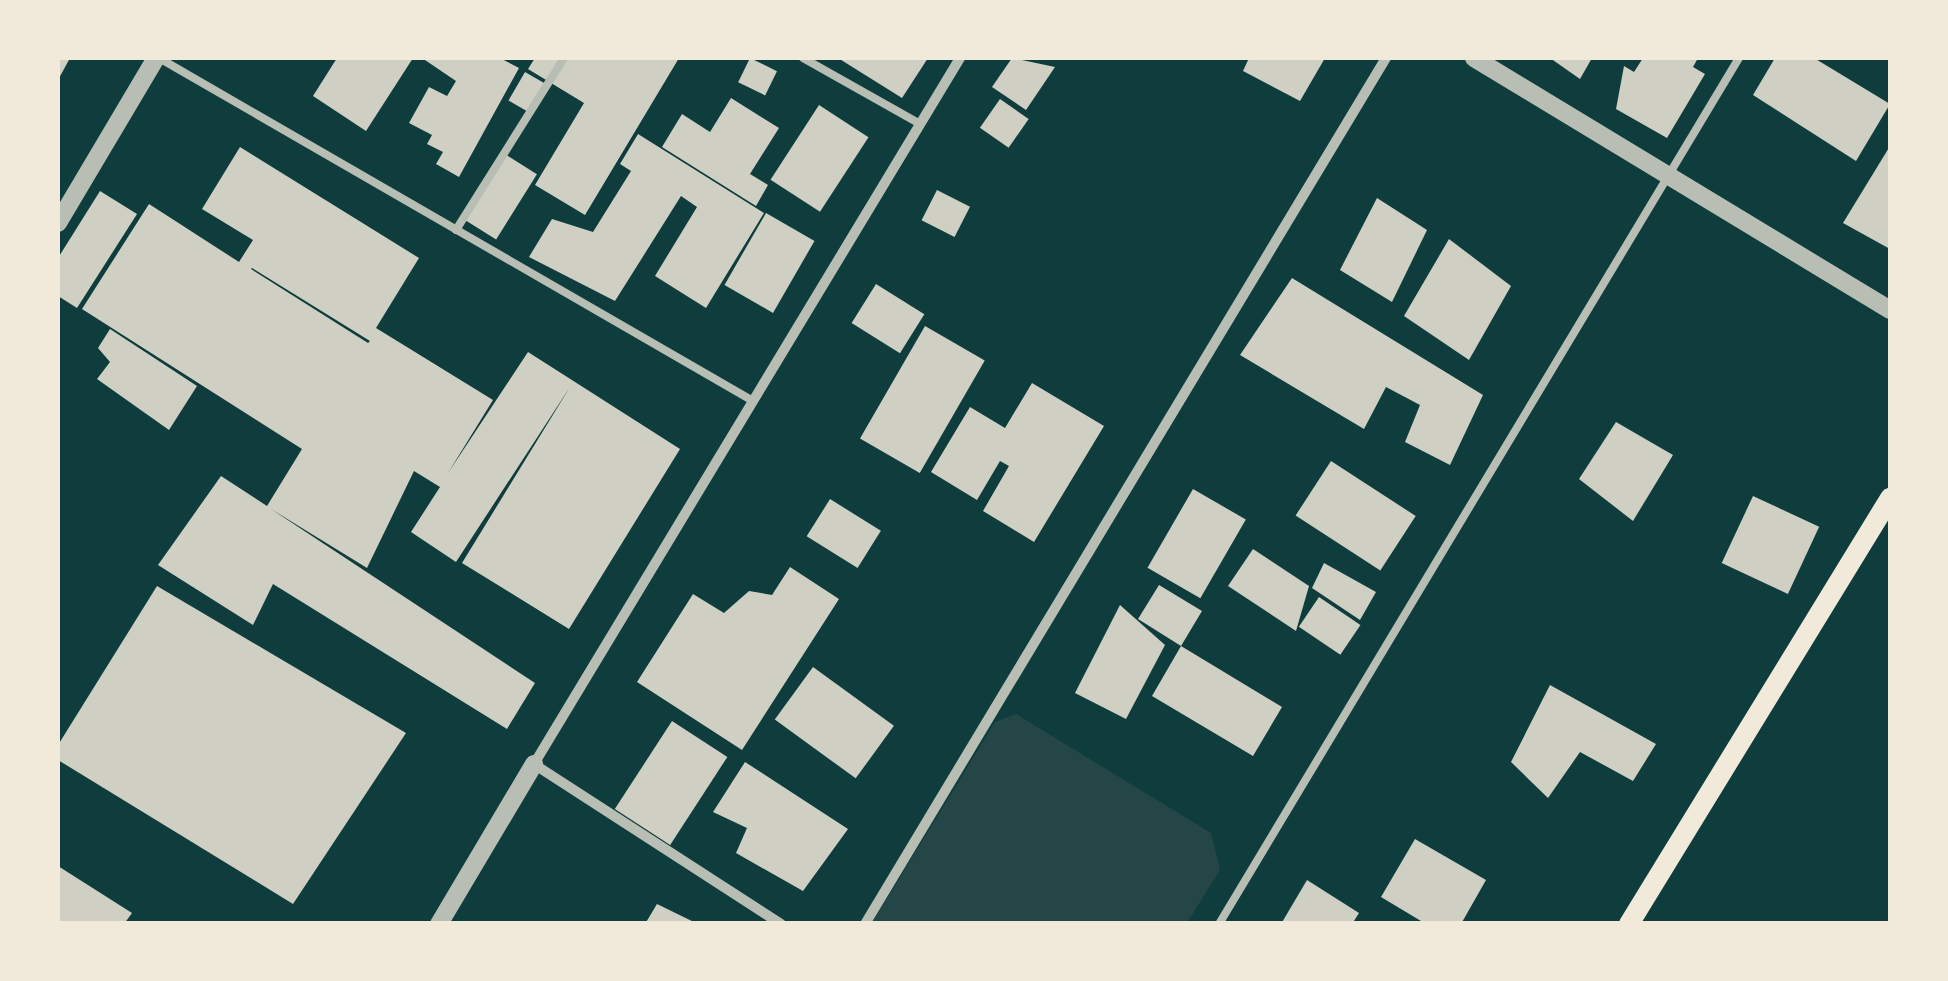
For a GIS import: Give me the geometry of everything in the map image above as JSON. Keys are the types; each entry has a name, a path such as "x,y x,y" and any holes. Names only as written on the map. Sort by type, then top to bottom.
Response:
{"main road":[{"path":"1629,924 1890,498"}],"street":[{"path":"58,223 157,58"},
{"path":"438,924 960,58"},
{"path":"864,924 1386,58"},
{"path":"1474,58 1890,310"},
{"path":"534,764 780,924"}],"lane":[{"path":"157,58 753,401"},
{"path":"456,230 564,58"},
{"path":"802,58 920,124"},
{"path":"1219,924 1739,58"}],"shaded area":[{"path":"1016,714 1211,833 1220,870 1187,923 872,923 995,722"}],"building":[{"path":"58,58 70,58 58,80"},
{"path":"337,58 413,58 366,131 313,96"},
{"path":"422,58 500,58 519,68 459,177 436,164 443,152 427,144 432,135 409,123 429,87 447,96 456,81"},
{"path":"535,58 679,58 585,215 535,185 584,103 528,69"},
{"path":"750,58 777,71 765,95 738,82"},
{"path":"838,58 928,58 902,98"},
{"path":"1012,58 1055,67 1026,110 992,87"},
{"path":"1249,58 1325,58 1300,101 1243,71"},
{"path":"1550,58 1592,58 1580,79"},
{"path":"1643,58 1698,58 1693,67 1705,74 1667,138 1616,109 1624,66 1634,72"},
{"path":"1775,58 1814,58 1890,104 1856,161 1753,95"},
{"path":"525,72 549,86 533,115 508,101"},
{"path":"731,98 779,128 750,174 768,185 756,206 662,147 682,114 710,132"},
{"path":"1000,99 1029,119 1009,148 980,128"},
{"path":"819,105 868,137 820,212 771,180"},
{"path":"638,134 764,213 706,308 655,276 697,207 681,196 615,301 529,257 552,219 593,232 631,171 620,164"},
{"path":"1890,146 1890,249 1843,223"},
{"path":"240,147 419,258 376,328 493,400 448,473 528,352 680,449 569,629 462,563 570,387 456,562 411,532 440,487 414,471 367,568 271,509 535,683 507,729 273,584 253,625 158,565 221,476 267,506 302,449 82,309 149,204 239,262 253,240 202,209","holes":["252,268 368,343 251,269"]},
{"path":"503,153 537,174 496,239 462,218"},
{"path":"937,190 970,207 955,237 922,220"},
{"path":"100,191 137,214 77,308 58,296 58,258"},
{"path":"1377,198 1427,230 1392,302 1340,270"},
{"path":"766,213 814,241 773,313 724,285"},
{"path":"1449,239 1511,286 1469,360 1404,316"},
{"path":"1292,278 1483,395 1450,465 1405,442 1420,405 1386,387 1364,429 1240,355"},
{"path":"876,284 924,314 900,353 852,323"},
{"path":"925,326 985,360 920,473 860,439"},
{"path":"110,329 197,386 169,430 97,379 110,362 98,348"},
{"path":"1032,383 1104,426 1034,542 983,511 1009,466 1000,461 977,500 931,472 970,407 1005,428"},
{"path":"1616,422 1673,455 1633,521 1579,479"},
{"path":"1331,461 1416,516 1380,571 1296,516"},
{"path":"1193,489 1246,520 1200,598 1148,568"},
{"path":"1753,496 1819,527 1788,594 1722,563"},
{"path":"830,499 881,531 858,568 807,536"},
{"path":"1253,549 1309,586 1296,631 1228,586"},
{"path":"1324,563 1376,592 1360,620 1312,588"},
{"path":"790,567 839,599 742,750 637,682 693,594 724,613 749,591 772,595"},
{"path":"1159,585 1202,611 1181,646 1138,619"},
{"path":"157,586 406,733 293,904 58,760 58,745"},
{"path":"1319,597 1360,625 1340,655 1299,627"},
{"path":"1120,605 1165,645 1126,719 1075,693"},
{"path":"1181,646 1282,707 1253,756 1152,696"},
{"path":"813,667 894,726 856,778 775,720"},
{"path":"1550,685 1656,744 1633,781 1580,752 1548,798 1511,762"},
{"path":"672,721 727,757 670,845 615,809"},
{"path":"745,762 848,829 803,891 736,853 747,828 713,812"},
{"path":"1415,839 1486,880 1461,924 1426,924 1381,897"},
{"path":"58,866 132,913 124,924 58,924"},
{"path":"1307,880 1359,913 1352,924 1281,924"},
{"path":"657,904 698,924 645,924"}]}
